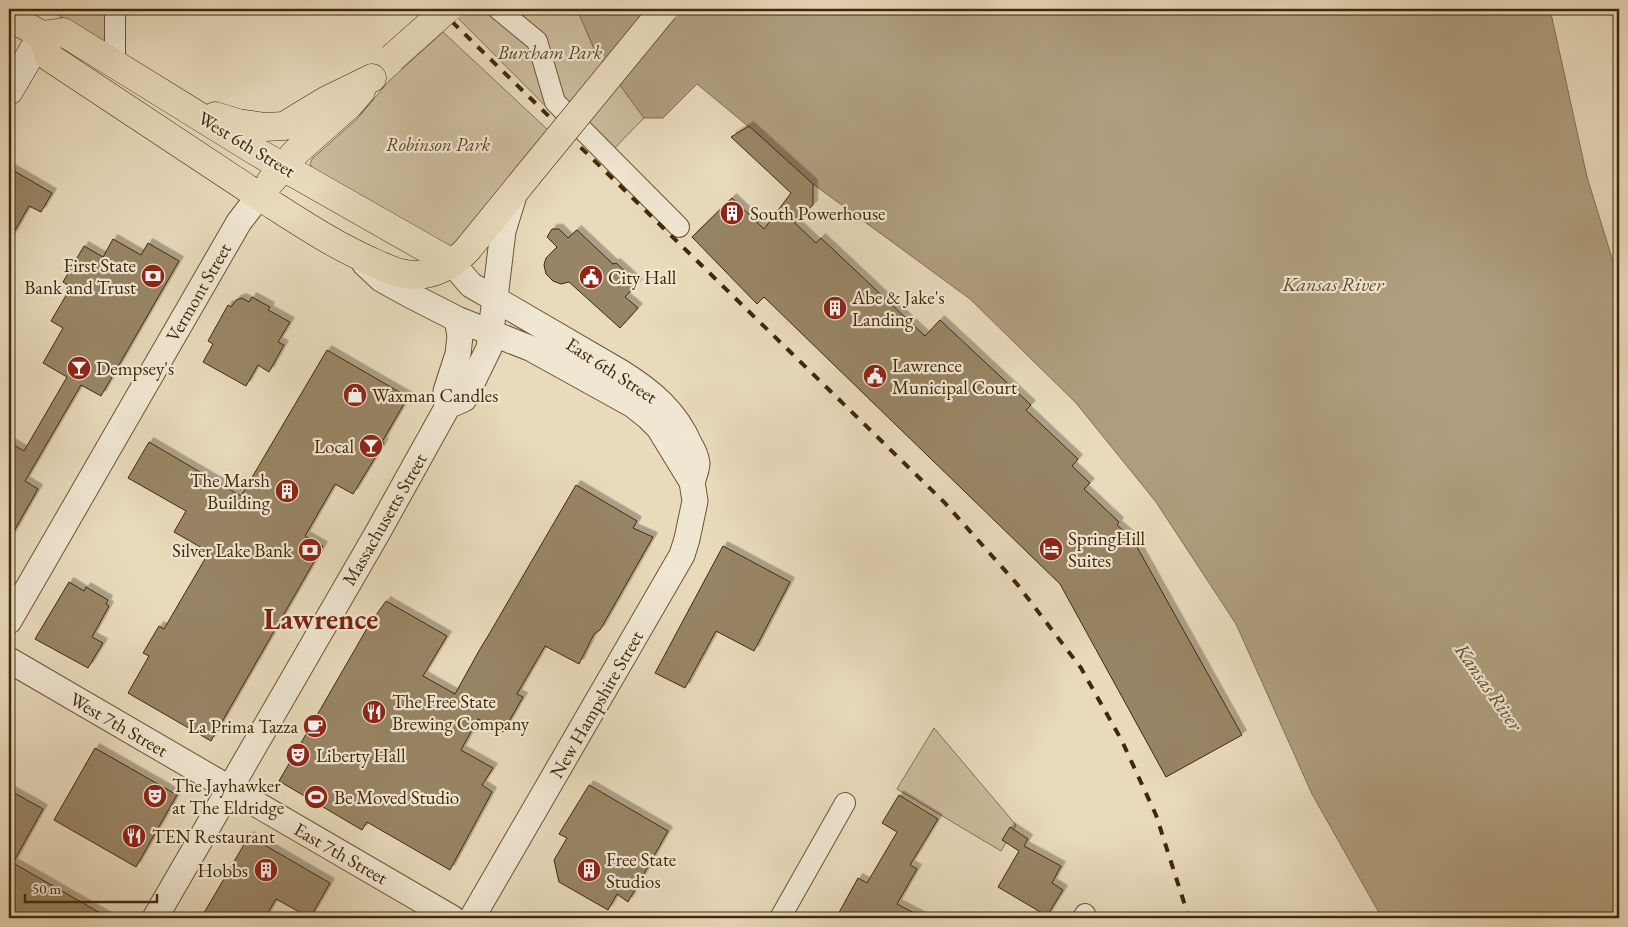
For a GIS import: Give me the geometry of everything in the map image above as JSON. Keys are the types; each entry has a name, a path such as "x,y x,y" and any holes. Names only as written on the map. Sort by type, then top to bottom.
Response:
{"highway":[{"name":"Vermont Street","path":"259,196 296,152 349,105 392,58 447,9"},
{"name":"Massachusetts Street","path":"452,263 465,252 664,9"},
{"path":"9,16 42,36"},
{"name":"West 6th Street","path":"63,32 284,167 452,263 430,274 406,274 395,272 354,254 259,196 49,57 42,36 63,32"},
{"path":"184,107 238,123 265,127 284,126 327,100 372,78"}],"main road":[{"path":"9,91 42,36"}],"street":[{"path":"115,9 115,63"},
{"path":"498,9 537,40 555,102 679,227"},
{"name":"Massachusetts Street","path":"448,406 464,399 489,348 503,231 522,182"},
{"name":"Vermont Street","path":"9,621 239,222 259,196"},
{"name":"West 6th Street","path":"354,254 381,279 457,319 492,333"},
{"name":"West 6th Street","path":"452,263 472,285 495,299"},
{"name":"East 6th Street","path":"495,299 622,373 646,388 663,403 684,430 694,452 697,464 692,482"},
{"name":"Massachusetts Street","path":"155,918 378,532 448,406 446,391 458,354 460,336 457,319"},
{"name":"East 6th Street","path":"492,333 532,349 633,405 659,428 692,482"},
{"name":"New Hampshire Street","path":"472,918 682,556 695,501 692,482"},
{"name":"West 7th Street","path":"9,660 230,788"},
{"name":"East 7th Street","path":"230,788 452,918"},
{"path":"780,918 845,803"}],"green space":[{"path":"47,9 108,9 105,42"},
{"name":"Burcham Park","path":"449,9 577,9 595,51 644,118 601,162"},
{"name":"Robinson Park","path":"443,32 548,130 476,220 450,248 315,171 310,164 312,159 357,119 389,81"},
{"path":"934,728 1016,825 1001,851 897,789"}],"water":[{"name":"Kansas River","path":"577,9 1550,9 1587,177 1619,281 1619,918 1382,918 1312,794 1236,624 1156,502 1076,403 970,299 813,184 697,84 663,118 644,118 595,51"}],"building":[{"path":"749,126 813,184 813,205 794,222 816,243 821,238 925,336 940,320 1031,405 1026,410 1078,459 1072,466 1090,483 1084,489 1119,522 1117,525 1132,538 1242,735 1166,777 1060,584 764,297 757,304 692,237 732,198 764,229 791,193 731,137"},
{"path":"9,168 52,193 41,212 29,206 9,241"},
{"name":"City Hall","path":"552,229 559,229 568,238 577,230 613,264 616,263 638,283 625,297 638,308 620,328 569,282 561,284 553,281 546,274 544,265 546,258 557,247 547,237"},
{"path":"113,239 141,255 148,243 179,261 101,396 81,385 25,481 38,489 9,540 9,442 24,451 67,377 43,363 63,328 51,321 71,287 63,282 84,246 103,257"},
{"path":"252,297 270,307 268,310 290,322 278,342 284,345 269,372 258,365 246,386 203,362 213,344 208,341 228,305 231,307 236,300 242,298 249,302"},
{"path":"327,350 408,397 382,442 384,443 353,494 335,484 305,536 323,546 211,741 128,693 149,656 143,653 159,626 164,629 209,552 174,532 186,511 128,478 149,442 241,496"},
{"path":"576,485 637,521 633,528 653,537 600,630 594,634 579,664 545,646 517,694 523,697 503,732 478,719 461,750 493,768 482,785 492,792 450,870 367,822 362,830 279,781 369,625 386,601 447,636 423,676 455,694"},
{"path":"723,546 790,582 754,651 716,631 685,688 655,673"},
{"path":"69,582 84,591 86,587 108,600 106,604 109,606 92,637 103,643 88,668 35,639"},
{"path":"95,748 177,795 136,867 54,820"},
{"path":"589,785 668,831 628,902 617,894 608,910 559,882 554,860 567,838 559,834"},
{"path":"9,790 43,809 13,863 109,918 9,918"},
{"path":"899,795 938,819 910,865 917,869 897,904 924,918 836,918 858,878 867,883 897,832 882,823"},
{"path":"1010,827 1028,839 1024,846 1061,866 1052,883 1063,890 1047,916 998,887 1019,851 1002,840"},
{"path":"249,836 330,883 310,918 276,899 265,918 201,918"}],"railway":[{"path":"439,9 944,502 1017,584 1081,668 1122,741 1156,815 1189,918"}],"place":[{"name":"South Powerhouse","path":"732,213"},
{"name":"First State Bank and Trust","path":"153,276"},
{"name":"City Hall","path":"591,277"},
{"name":"Abe & Jake's Landing","path":"835,308"},
{"name":"Dempsey's","path":"79,368"},
{"name":"Lawrence Municipal Court","path":"875,376"},
{"name":"Waxman Candles","path":"355,395"},
{"name":"Local","path":"371,446"},
{"name":"The Marsh Building","path":"287,491"},
{"name":"SpringHill Suites","path":"1051,549"},
{"name":"Silver Lake Bank","path":"310,550"},
{"name":"The Free State Brewing Company","path":"374,712"},
{"name":"La Prima Tazza","path":"315,726"},
{"name":"Liberty Hall","path":"298,755"},
{"name":"The Jayhawker at The Eldridge","path":"155,796"},
{"name":"Be Moved Studio","path":"316,797"},
{"name":"TEN Restaurant","path":"134,836"},
{"name":"Hobbs","path":"266,870"},
{"name":"Free State Studios","path":"589,870"}],"district":[{"name":"Lawrence","path":"321,619"}]}
